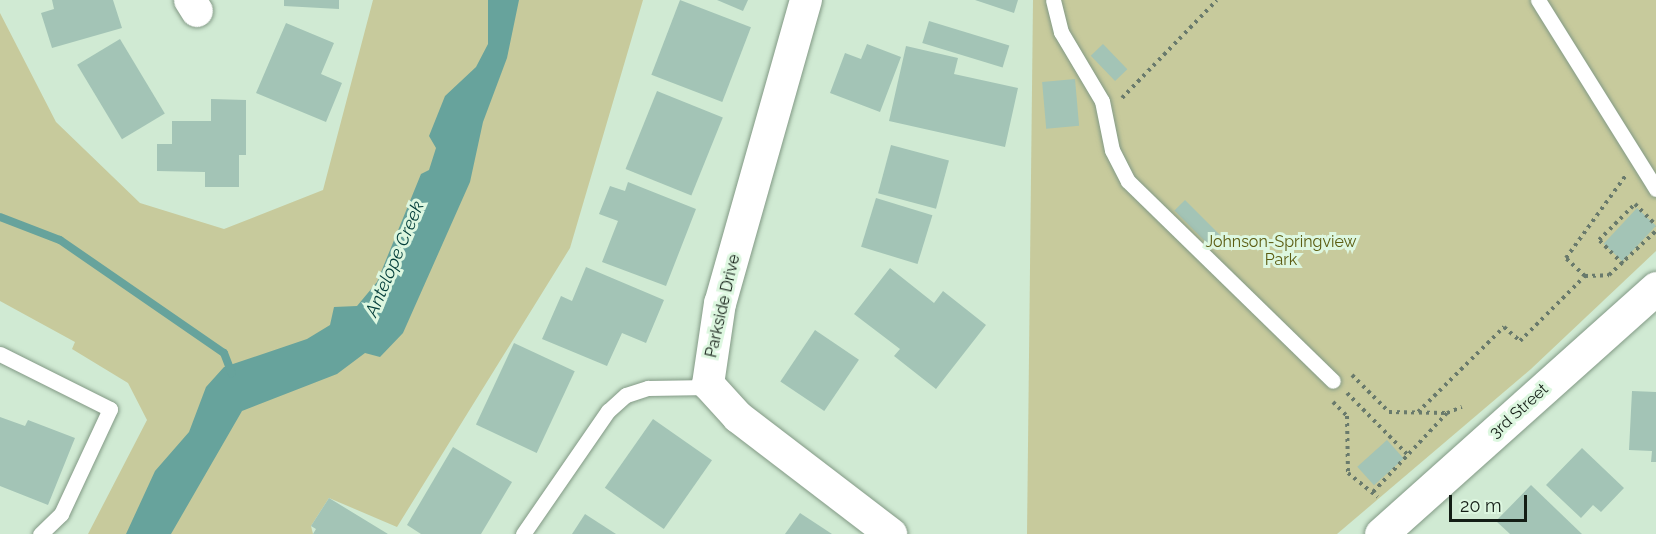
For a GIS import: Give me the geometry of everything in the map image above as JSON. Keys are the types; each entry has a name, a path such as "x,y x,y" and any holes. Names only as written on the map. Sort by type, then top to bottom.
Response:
{"street":[{"name":"Parkside Drive","path":"710,387 710,346 720,303 806,0"},
{"name":"3rd Street","path":"1381,534 1656,288"},
{"path":"710,387 738,417 891,534"}],"lane":[{"path":"1053,0 1061,32 1105,116 1112,150 1128,181 1333,380"},
{"path":"1538,0 1656,189"},
{"path":"0,354 110,409 61,514 40,534"},
{"path":"523,534 608,411 626,395 648,388 710,387"}],"path":[{"path":"1105,116 1217,0"},
{"path":"1637,159 1566,258 1585,276 1599,278 1623,264 1656,231"},
{"path":"1623,264 1599,240 1635,204 1656,225"},
{"path":"1418,412 1504,327 1520,341 1585,276"},
{"path":"1379,497 1348,473 1347,416 1322,392 1345,368 1389,412 1448,413"},
{"path":"1333,380 1407,454"},
{"path":"1373,492 1448,413 1462,407"}],"green space":[{"path":"373,0 643,0 570,248 397,527 329,498 311,526 313,534 88,534 147,420 128,383 72,349 75,342 0,301 0,13 56,122 140,203 224,229 323,190"},
{"name":"Johnson-Springview Park","path":"1033,0 1656,0 1656,251 1531,369 1337,534 1027,534"}],"water":[{"name":"Antelope Creek","path":"488,0 519,0 507,58 483,122 470,182 403,333 380,357 365,353 337,374 242,411 171,534 126,534 155,471 189,432 206,387 224,367 307,339 330,325 334,307 357,306 377,282 421,174 429,170 436,148 429,136 445,96 476,67 488,44"}],"building":[{"path":"52,0 113,0 122,28 52,48 41,13 54,9"},
{"path":"284,0 339,0 339,9 284,6"},
{"path":"680,0 751,27 722,102 651,75"},
{"path":"717,0 748,0 743,11"},
{"path":"975,0 1018,0 1014,13"},
{"path":"929,21 1009,46 1003,68 922,43"},
{"path":"286,23 334,43 321,74 342,83 326,122 256,93"},
{"path":"120,39 165,114 122,139 77,65"},
{"path":"867,44 901,57 880,112 830,93 845,53 861,59"},
{"path":"1103,44 1127,69 1115,81 1091,56"},
{"path":"906,46 958,58 954,74 1018,88 1005,147 889,121"},
{"path":"1075,79 1079,126 1046,129 1042,82"},
{"path":"657,91 723,118 691,195 626,169"},
{"path":"211,99 246,100 246,155 239,155 239,187 205,187 205,172 157,171 157,144 172,144 172,121 211,121"},
{"path":"891,145 949,161 936,209 878,193"},
{"path":"628,182 696,209 666,286 602,262 618,221 599,214 610,186 625,191"},
{"path":"876,198 932,215 918,264 861,247"},
{"path":"1185,200 1222,237 1211,247 1174,211"},
{"path":"1637,208 1656,226 1623,262 1604,244"},
{"path":"586,267 664,300 646,343 622,333 607,366 542,339 561,296 572,301"},
{"path":"890,268 934,303 943,291 986,325 936,389 894,356 900,349 854,314"},
{"path":"815,330 859,360 824,411 780,381"},
{"path":"514,343 575,371 537,453 476,425"},
{"path":"1632,391 1656,392 1656,462 1651,462 1652,451 1629,450"},
{"path":"0,417 25,426 28,420 75,438 48,505 0,486"},
{"path":"653,419 712,460 664,529 605,488"},
{"path":"1387,440 1404,459 1374,485 1357,467"},
{"path":"453,447 512,482 481,534 421,534 407,525"},
{"path":"1582,448 1624,488 1601,512 1593,505 1581,518 1546,485"},
{"path":"1531,485 1582,534 1510,534 1496,521"},
{"path":"329,498 388,534 313,534 316,529 311,526"},
{"path":"800,513 832,534 785,534"},
{"path":"585,514 616,534 572,534"}],"waterway":[{"path":"0,217 60,240 224,353 232,374"}]}
